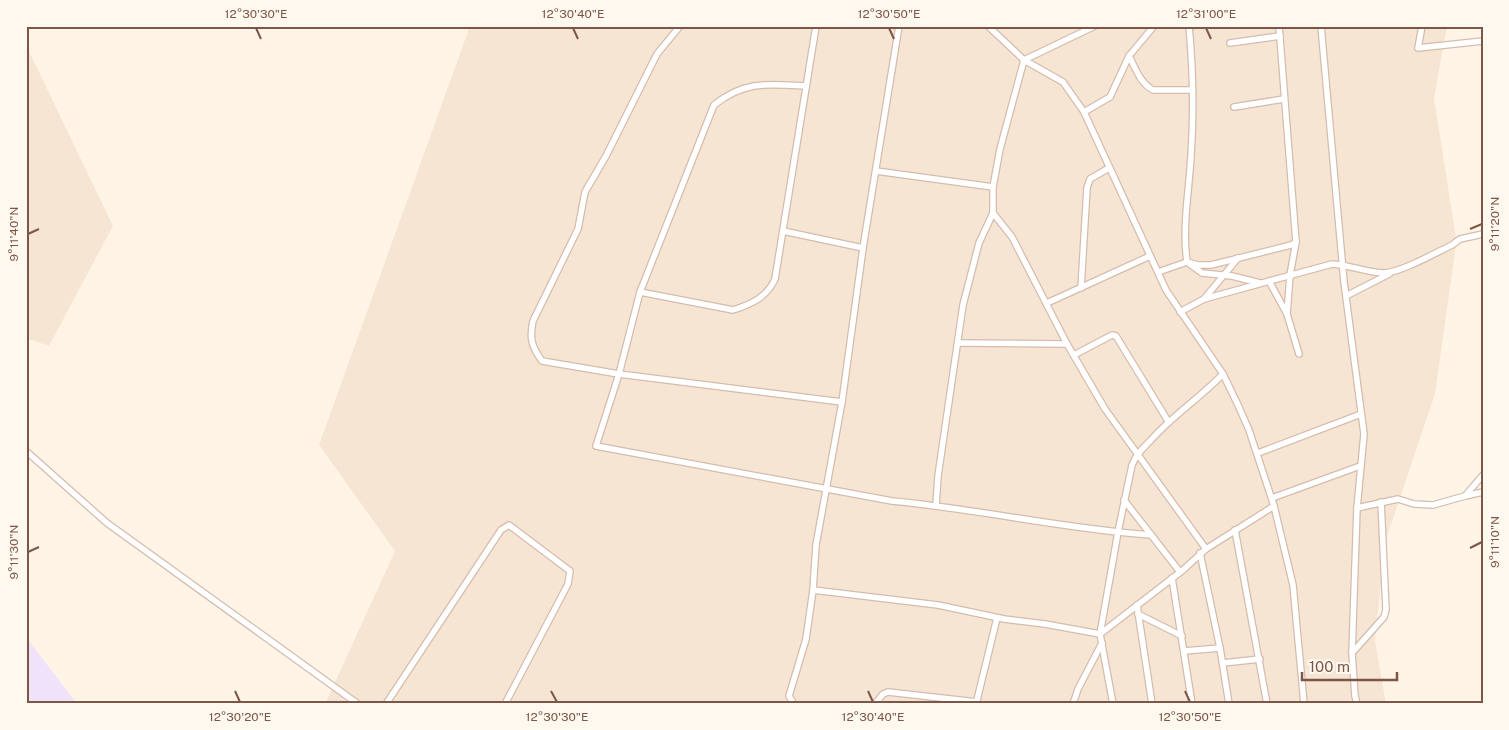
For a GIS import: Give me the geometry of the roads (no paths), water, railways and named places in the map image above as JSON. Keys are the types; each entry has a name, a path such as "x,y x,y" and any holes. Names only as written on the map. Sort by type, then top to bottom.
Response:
{"street":[{"path":"680,26 657,54 606,156 585,192 578,229 533,321 530,334 534,350 542,361 619,374 842,402"},
{"path":"640,292 733,310 748,305 770,290 775,280 816,26"},
{"path":"786,704 806,639 813,590 816,545 842,402 863,248 899,26"},
{"path":"988,26 1024,60 1063,82 1084,112 1158,272 1180,312 1223,374 1250,430 1272,498 1293,586 1304,704"},
{"path":"936,505 938,476 963,305 979,243 993,213 993,187 1000,150 1024,60 1095,26"},
{"path":"1084,112 1110,97 1130,56 1154,26"},
{"path":"1189,26 1193,63 1191,153 1184,242 1188,262 1202,273 1232,276 1262,283"},
{"path":"1279,26 1296,242 1286,314"},
{"path":"1321,26 1346,296 1364,434 1357,508 1352,653 1355,696 1358,704"},
{"path":"1422,26 1418,48 1483,41"},
{"path":"1230,43 1280,36"},
{"path":"1130,56 1141,80 1153,90 1192,90"},
{"path":"806,86 766,84 742,88 726,95 714,105 640,292 619,374 596,446 892,501 936,505 1118,532 1151,535"},
{"path":"1234,107 1284,99"},
{"path":"1081,288 1087,188 1090,180 1109,168"},
{"path":"876,171 993,187"},
{"path":"993,213 1012,237 1067,344 1105,409 1206,549"},
{"path":"783,231 863,248"},
{"path":"1346,296 1452,245 1460,239 1483,234"},
{"path":"1158,272 1188,262 1198,265 1211,265 1291,245 1296,242"},
{"path":"1046,303 1150,256"},
{"path":"1204,299 1238,258"},
{"path":"1180,312 1204,299 1332,264 1343,264 1366,271 1385,273 1395,271"},
{"path":"1269,281 1286,314 1299,354"},
{"path":"1074,356 1112,336 1116,336 1168,421"},
{"path":"958,343 1067,344"},
{"path":"1113,704 1100,634 1132,465 1137,455 1168,421 1209,388 1223,374"},
{"path":"1258,454 1361,414"},
{"path":"26,451 107,523 358,704"},
{"path":"1272,498 1360,466"},
{"path":"1465,496 1483,475"},
{"path":"1357,508 1398,499 1414,504 1433,505 1483,492"},
{"path":"1124,500 1180,572"},
{"path":"1352,653 1384,617 1386,610 1381,502"},
{"path":"813,590 938,606 997,618 1100,634 1180,572 1200,553 1274,506"},
{"path":"386,704 501,530 508,525 570,571 568,584 505,704"},
{"path":"1235,530 1267,704"},
{"path":"1200,553 1223,663 1229,704"},
{"path":"1172,578 1192,704"},
{"path":"1137,605 1152,704"},
{"path":"1138,614 1182,636"},
{"path":"875,704 888,692 977,703 997,618"},
{"path":"1073,704 1078,689 1102,643"},
{"path":"1184,651 1220,648"},
{"path":"1223,663 1260,659"},
{"path":"789,696 794,704"}]}
